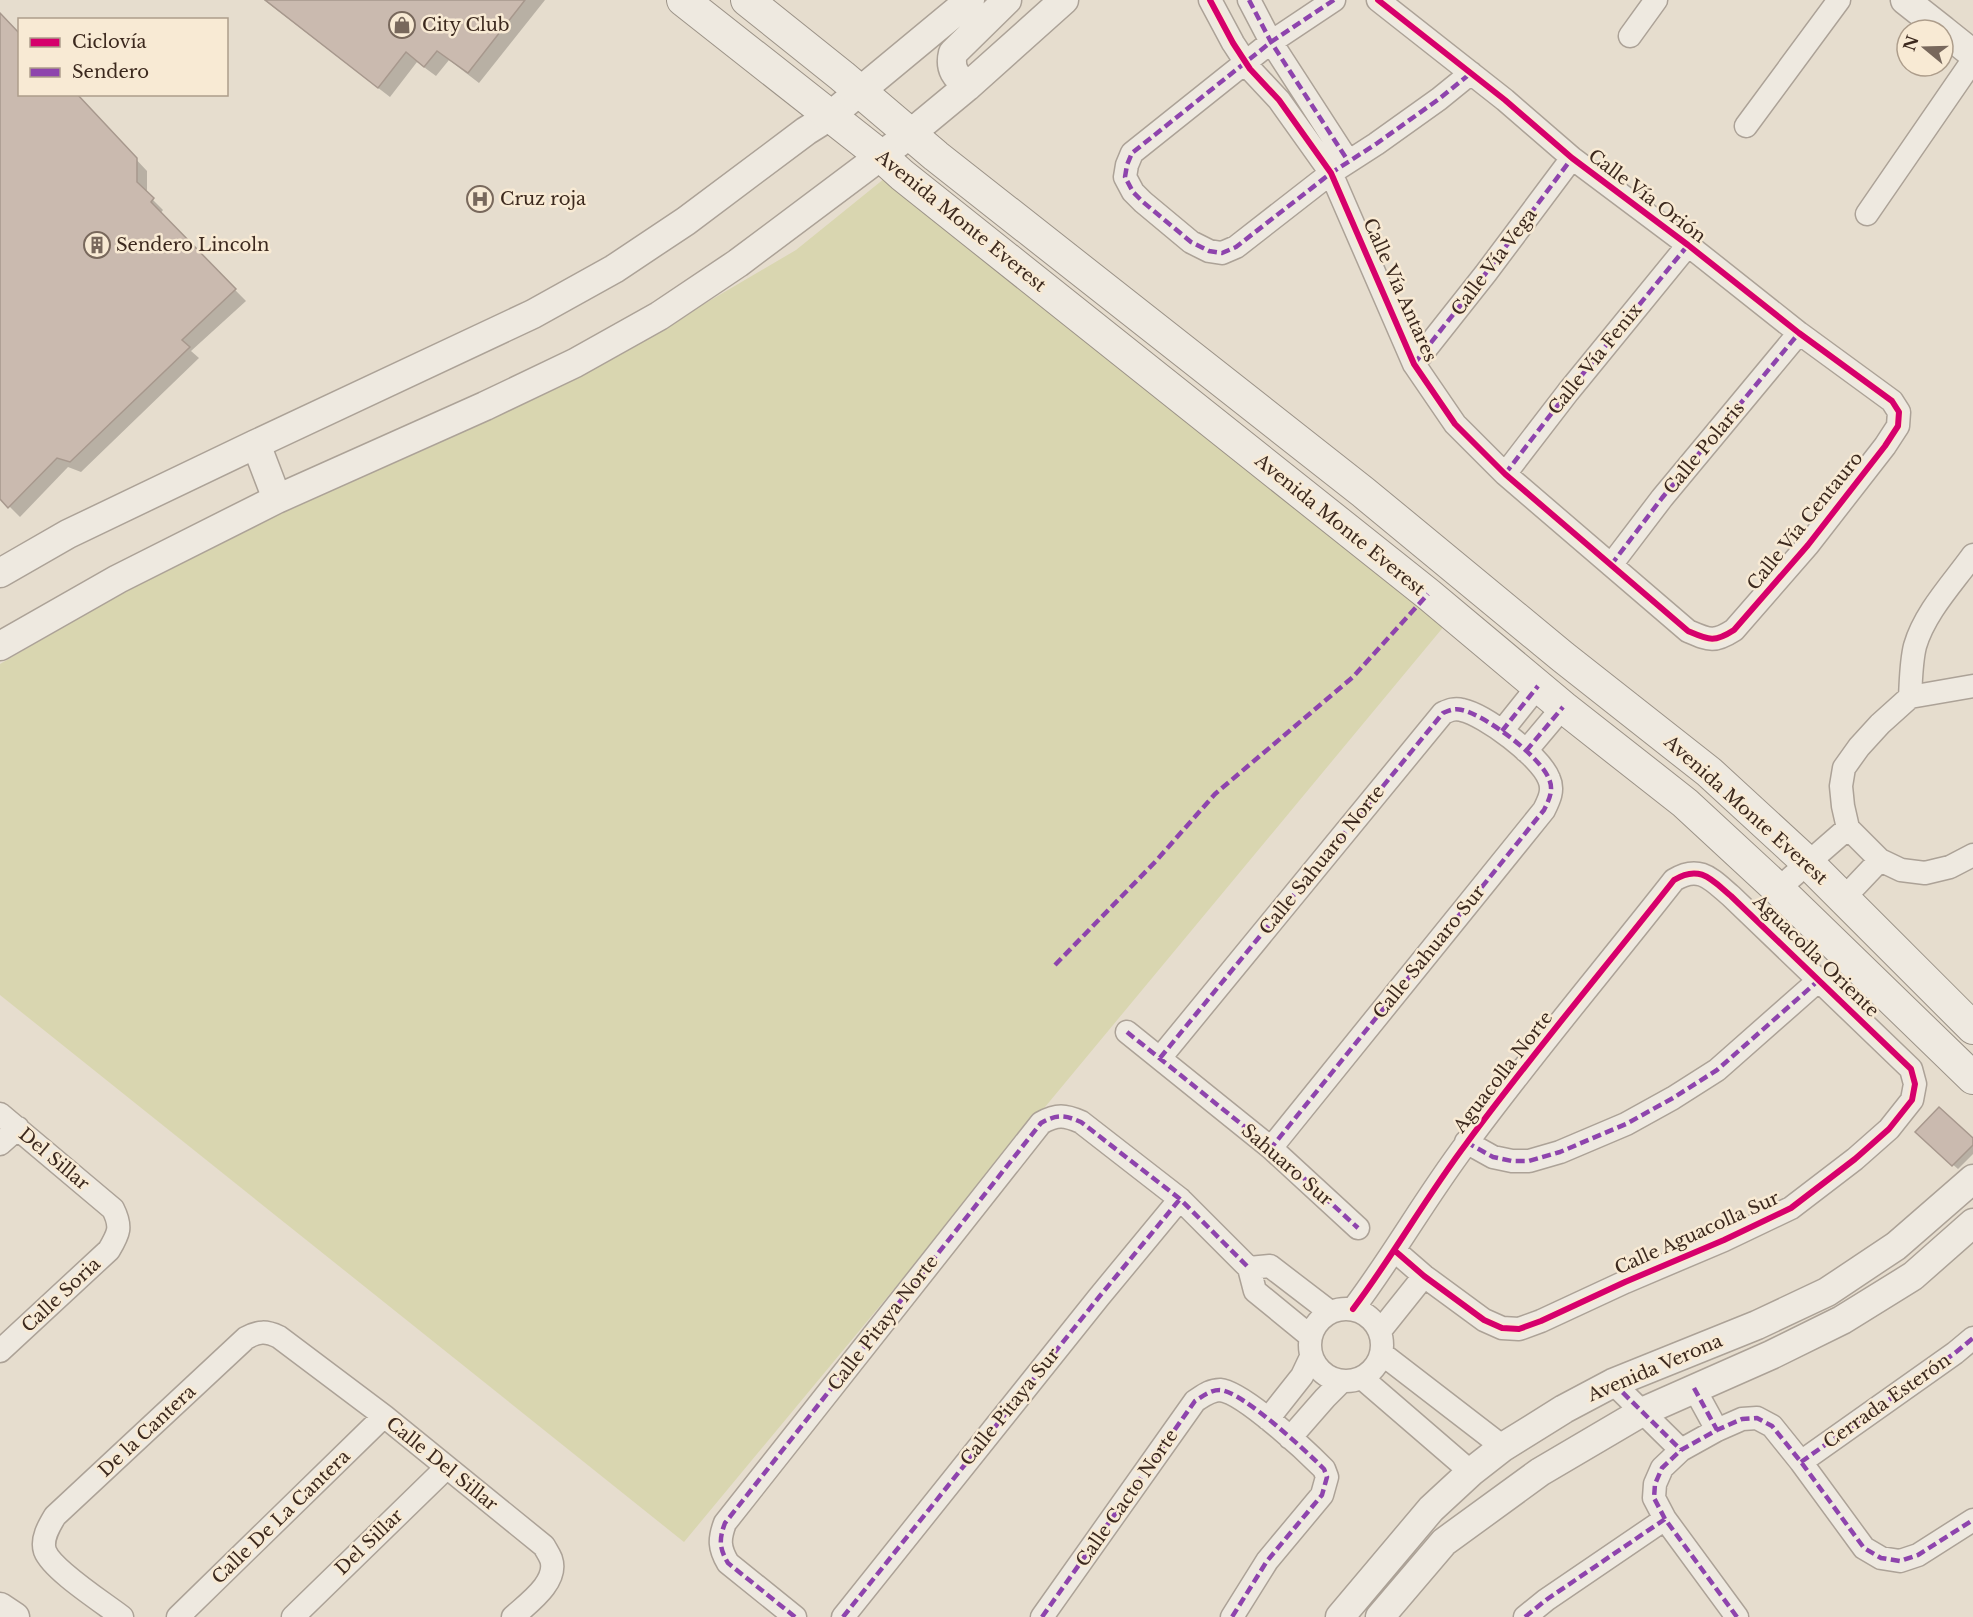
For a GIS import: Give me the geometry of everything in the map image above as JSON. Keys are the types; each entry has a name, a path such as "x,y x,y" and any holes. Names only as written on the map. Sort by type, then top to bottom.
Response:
{"main road":[{"name":"Avenida Monte Everest","path":"683,0 1428,594 1563,707 1685,803 1778,889 1973,1078"},
{"name":"Avenida Monte Everest","path":"747,0 910,134 1371,499 1563,657 1709,772 1808,863 1973,1028"},
{"path":"1538,686 1563,657"},
{"path":"1911,1020 1938,992"}],"street":[{"path":"0,573 68,534 533,314 614,269 686,221 806,131 830,116 970,0"},
{"path":"968,86 952,70 952,53 1007,0"},
{"path":"0,646 118,579 277,499 575,363 659,316 738,263 910,134 968,86 1064,0"},
{"name":"Calle Vía Antares","path":"1210,0 1222,25 1246,62 1301,129 1340,167"},
{"name":"Calle Vía Antares","path":"1249,0 1340,167 1414,364 1455,424 1505,474 1688,631 1705,638 1720,639"},
{"path":"1334,0 1271,42 1132,153 1125,177 1133,192 1191,242 1209,251 1222,253 1236,248 1340,167 1385,137 1471,73"},
{"name":"Calle Vía Orión","path":"1378,0 1471,73 1572,158 1688,244 1799,333 1892,401 1899,412"},
{"path":"1630,36 1656,0"},
{"path":"1746,126 1839,0"},
{"path":"1918,4 1931,18"},
{"path":"1955,40 1973,54"},
{"path":"1867,214 1973,60"},
{"name":"Calle Vía Vega","path":"1414,364 1572,158"},
{"name":"Calle Vía Fenix","path":"1505,474 1688,244"},
{"name":"Calle Polaris","path":"1611,565 1662,498 1799,333"},
{"name":"Calle Vía Centauro","path":"1720,639 1734,630 1808,545 1885,446 1898,426 1899,412"},
{"path":"256,444 277,499"},
{"path":"1910,697 1915,648 1920,632 1973,555"},
{"path":"1514,741 1538,686"},
{"path":"1973,686 1910,697 1859,747 1844,768 1841,786 1848,828 1880,860 1901,870 1925,873 1950,867 1973,855"},
{"path":"1514,741 1563,707"},
{"name":"Calle Sahuaro Norte","path":"1160,1058 1443,713 1454,709 1462,710 1514,741"},
{"name":"Calle Sahuaro Sur","path":"1271,1148 1550,800 1552,789 1544,770 1514,741"},
{"path":"1778,889 1848,828"},
{"path":"1844,899 1880,860"},
{"name":"Aguacolla Oriente","path":"1694,872 1708,876 1731,896 1911,1069"},
{"name":"Aguacolla Norte","path":"1353,1309 1379,1275 1424,1202 1466,1142 1674,880 1684,874 1694,872"},
{"path":"1466,1142 1493,1157 1512,1161 1529,1161 1560,1152 1626,1124 1717,1070 1819,980"},
{"name":"Sahuaro Sur","path":"1127,1032 1271,1148 1358,1228"},
{"name":"Calle Aguacolla Sur","path":"1424,1276 1484,1320 1502,1328 1519,1329 1540,1322 1791,1208 1855,1159 1889,1129 1912,1100 1916,1084 1911,1069"},
{"name":"Del Sillar","path":"0,1113 113,1209 119,1222 117,1236"},
{"name":"Calle Pitaya Norte","path":"795,1617 728,1563 721,1551 719,1537 724,1523 1041,1123 1054,1116 1068,1116 1081,1122 1180,1199"},
{"path":"0,1144 18,1128"},
{"name":"Avenida Verona","path":"1340,1617 1431,1509 1471,1472 1503,1447 1564,1409 1613,1383 1758,1325 1827,1292 1896,1246 1973,1179"},
{"path":"1180,1199 1249,1268 1255,1291 1311,1347 1323,1374 1332,1379 1352,1379 1471,1472"},
{"name":"Calle Pitaya Sur","path":"843,1617 1099,1296 1180,1199"},
{"name":"Avenida Verona","path":"1380,1617 1444,1542 1540,1472 1642,1412 1842,1320 1913,1276 1973,1223"},
{"name":"Calle Soria","path":"0,1352 109,1250 117,1236"},
{"path":"1290,1438 1325,1398 1377,1363 1380,1342 1424,1276 1394,1250"},
{"path":"1249,1268 1270,1266 1330,1312"},
{"path":"1232,1617 1267,1561 1322,1494 1327,1478 1324,1468 1268,1419 1302,1376 1311,1347 1314,1326 1330,1312 1341,1308 1364,1313 1373,1321 1380,1342 1503,1447"},
{"name":"De la Cantera","path":"123,1617 52,1564 44,1549 46,1533 55,1516 246,1338 257,1332 269,1332"},
{"name":"Calle Del Sillar","path":"269,1332 279,1337 384,1416 544,1546 552,1561 550,1576 542,1590 513,1617"},
{"name":"Cerrada Esterón","path":"1801,1462 1973,1338"},
{"path":"1613,1383 1681,1450"},
{"path":"1694,1388 1718,1430"},
{"name":"Calle Cacto Norte","path":"1042,1617 1195,1401 1208,1392 1220,1390 1234,1396 1268,1419"},
{"name":"Calle De La Cantera","path":"178,1617 384,1416"},
{"path":"1737,1617 1665,1519 1654,1498 1655,1484 1662,1468 1681,1450 1742,1419 1757,1418 1772,1426 1864,1548 1881,1558 1900,1561 1918,1555 1973,1520"},
{"name":"Del Sillar","path":"292,1617 446,1468"},
{"path":"1525,1617 1546,1600 1665,1519"}],"shaded area":[{"path":"890,174 1450,619 684,1542 0,995 0,664 123,592 288,509 433,446 636,344 796,250"}],"building":[{"name":"City Club","path":"265,0 525,0 468,73 437,51 424,67 406,52 378,88"},
{"name":"Sendero Lincoln","path":"0,13 18,32 18,96 79,96 137,158 137,182 154,198 151,202 236,289 182,340 190,347 70,462 57,458 8,508 0,499"},
{"path":"1939,1107 1973,1138 1973,1145 1952,1166 1915,1132"}],"marked path":[{"path":"1249,0 1271,42 1348,161"},
{"path":"1334,0 1271,42 1132,153 1125,177 1133,192 1191,242 1209,251 1222,253 1236,247 1331,173 1376,144 1471,73"},
{"path":"1414,364 1572,158"},
{"path":"1505,474 1568,392 1688,245"},
{"path":"1611,565 1662,498 1799,333"},
{"path":"1055,965 1156,861 1215,794 1353,677 1428,594"},
{"path":"1502,731 1538,686"},
{"path":"1526,751 1563,707"},
{"path":"1160,1058 1443,713 1457,709 1472,713 1524,748 1549,779 1551,791 1544,810 1271,1148"},
{"path":"1466,1142 1493,1157 1512,1161 1529,1161 1560,1152 1626,1124 1717,1070 1819,980"},
{"path":"1127,1032 1271,1148 1358,1228"},
{"path":"795,1617 728,1563 721,1543 725,1523 1041,1123 1061,1116 1081,1122 1180,1199 1249,1268"},
{"path":"843,1617 1180,1199"},
{"path":"1801,1462 1973,1338"},
{"path":"1613,1383 1681,1450"},
{"path":"1694,1388 1717,1430"},
{"path":"1042,1617 1195,1401 1216,1390 1230,1393 1274,1423 1324,1469 1327,1477 1322,1495 1267,1561 1232,1617"},
{"path":"1737,1617 1665,1519 1654,1498 1655,1484 1662,1468 1681,1450 1742,1419 1757,1418 1772,1426 1864,1548 1881,1558 1900,1561 1918,1555 1973,1520"},
{"path":"1525,1617 1546,1600 1665,1519"}],"cycle path":[{"path":"1210,0 1250,69 1279,100 1331,173 1414,364 1455,424 1505,474 1688,631 1711,639 1727,634 1734,630 1808,545 1885,446 1898,426 1899,412 1892,401 1799,333 1688,245 1572,158 1505,100 1378,0"},
{"path":"1353,1309 1451,1164 1491,1110 1674,880 1683,875 1698,874 1718,884 1911,1069 1915,1084 1912,1100 1889,1129 1855,1159 1791,1208 1724,1240 1519,1329 1502,1328 1484,1320 1424,1276 1394,1250"}],"place":[{"name":"City Club","path":"402,25"},
{"name":"Cruz roja","path":"480,199"},
{"name":"Sendero Lincoln","path":"97,245"}]}
